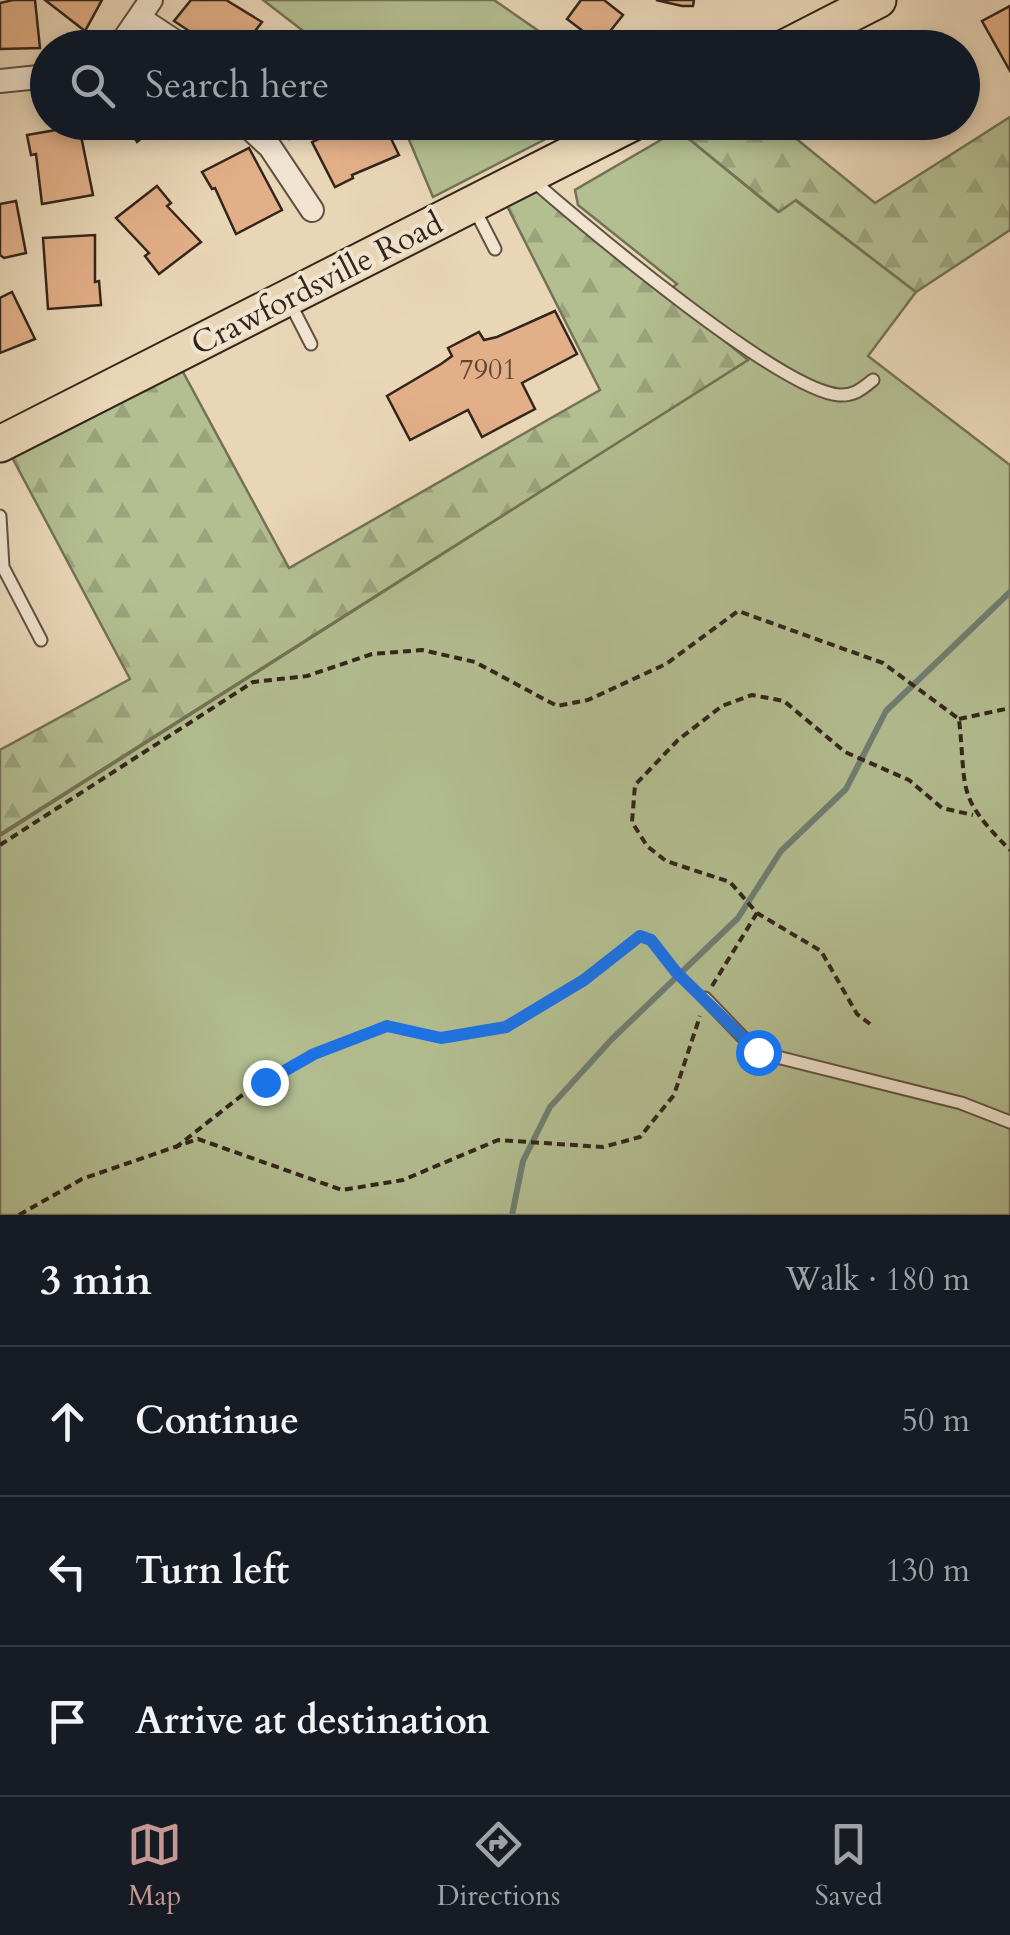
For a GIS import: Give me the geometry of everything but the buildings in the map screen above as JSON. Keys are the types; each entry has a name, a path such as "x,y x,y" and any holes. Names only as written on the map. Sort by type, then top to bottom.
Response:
{"main road":[{"path":"819,30 878,0"},
{"name":"Crawfordsville Road","path":"0,444 599,140"}],"street":[{"path":"131,30 146,9 168,30"},
{"path":"0,81 30,78"},
{"path":"263,140 312,210"}],"lane":[{"path":"528,176 585,226 771,366 813,389 839,395 855,394 873,380"},
{"path":"472,204 495,249"},
{"path":"288,299 311,344"},
{"path":"0,516 3,567 40,640"},
{"path":"705,998 758,1052 961,1103 1010,1122"}],"path":[{"path":"0,844 253,682 307,676 372,654 422,650 475,662 558,706 588,700 666,664 738,611 838,644 906,679 959,720 1010,708"},
{"path":"870,1024 856,1014 821,950 757,912 730,882 666,862 647,846 632,822 635,785 651,764 692,728 722,706 752,694 784,700 845,752 869,766 909,780 942,808 975,816"},
{"path":"959,720 966,797 975,816 1010,850"},
{"path":"19,1215 82,1180 198,1140 342,1190 403,1180 473,1147 521,1139 548,1145 602,1146 640,1136 674,1096 705,998 757,912"},
{"path":"175,1148 241,1096 314,1054 387,1026 441,1038 506,1027 584,980 640,936 651,940 676,972 705,998"}],"green space":[{"path":"263,0 494,0 537,30 302,30"},
{"path":"1010,117 1010,230 916,292 796,200 779,212 690,140 798,140 875,203 974,140 980,140 980,136"},
{"path":"409,140 544,140 433,197"},
{"path":"661,140 690,140 778,212 795,200 916,292 868,356 1010,465 1010,1215 0,1215 0,836 747,360 663,295 677,284 578,205 575,190"},
{"path":"527,179 748,360 0,834 0,750 130,679 6,446 177,361 289,568 600,390 501,194"}],"waterway":[{"path":"512,1215 523,1161 550,1107 612,1039 738,918 781,851 846,789 886,711 1010,592"}],"route":[{"path":"265,1082 314,1054 387,1026 441,1038 506,1027 584,980 640,936 651,940 676,972 758,1052"}]}
